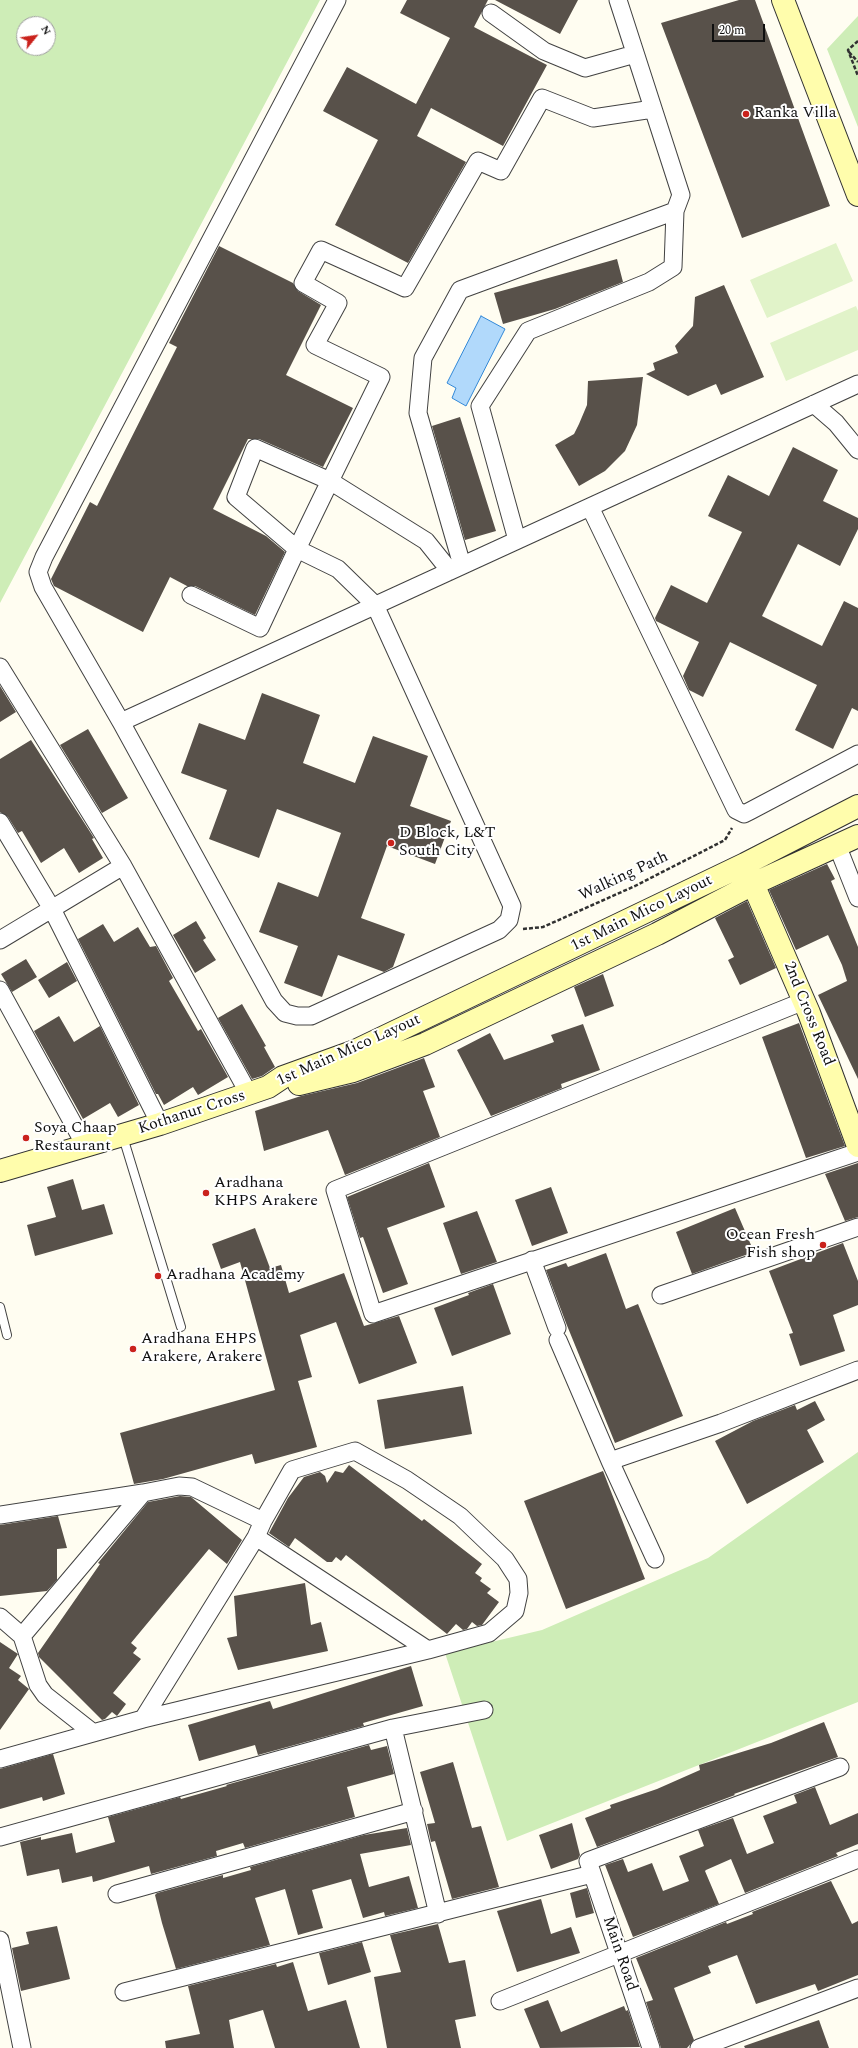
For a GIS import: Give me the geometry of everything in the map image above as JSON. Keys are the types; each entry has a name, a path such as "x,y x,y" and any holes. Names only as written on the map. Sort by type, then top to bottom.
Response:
{"street":[{"path":"337,0 44,557 38,572 43,587 121,722 274,1001 285,1013 297,1016 311,1016 499,930 509,920 512,906 375,605 338,569 296,548 236,497 255,448 330,481 426,541 456,568"},
{"path":"517,540 480,406 528,331 649,282 673,267 675,211 681,195 618,0"},
{"path":"783,0 858,195"},
{"path":"491,13 544,51 585,68 635,54"},
{"path":"191,595 260,628 296,548 380,377 315,345 338,303 303,283 321,250 405,288 478,162 501,171 542,98 593,118 653,109"},
{"path":"456,568 418,413 423,358 460,290 675,211"},
{"path":"121,722 858,384"},
{"path":"814,404 836,422 858,450"},
{"path":"590,506 733,807 740,813 750,812 858,754"},
{"path":"0,667 123,866 258,1090"},
{"name":"1st Main Mico Layout","path":"258,1090 283,1077 362,1048 745,864 858,806"},
{"path":"0,822 52,909 160,1124"},
{"name":"1st Main Mico Layout","path":"258,1090 284,1088 354,1071 424,1044 657,934 753,884 858,836"},
{"path":"837,846 858,898"},
{"name":"2nd Cross Road","path":"745,864 804,1001 858,1146"},
{"path":"0,940 123,866"},
{"path":"0,990 86,1147"},
{"path":"804,1001 335,1190 374,1314 858,1152"},
{"name":"Kothanur Cross","path":"0,1171 122,1136 258,1090"},
{"path":"661,1295 858,1227"},
{"path":"532,1260 557,1334 610,1461 655,1559"},
{"path":"610,1461 721,1422 858,1370"},
{"path":"0,1759 92,1732 428,1650 489,1633 515,1611 519,1593 518,1579 505,1559 460,1516 407,1480 355,1451 292,1470 263,1520 256,1537 143,1719"},
{"path":"0,1515 144,1493 179,1486 192,1487 263,1520"},
{"path":"22,1636 144,1493"},
{"path":"256,1537 428,1650"},
{"path":"0,1617 22,1636 38,1684 45,1695 92,1732"},
{"path":"0,1837 393,1728 484,1710"},
{"path":"393,1728 438,1914"},
{"path":"124,1992 438,1914 590,1867 840,1767"},
{"path":"117,1894 414,1811"},
{"path":"500,2000 858,1858"},
{"name":"Main Road","path":"590,1867 651,2048"},
{"path":"0,1944 22,2048"},
{"path":"699,2048 858,1988"}],"lane":[{"path":"122,1136 181,1327"},
{"path":"0,1307 7,1335"}],"path":[{"path":"848,50 858,41"},
{"path":"848,50 858,62"},
{"path":"848,50 858,76"},
{"name":"Walking Path","path":"499,930 543,928 635,886 726,840 740,813"}],"green space":[{"path":"0,0 320,0 0,603"},
{"path":"858,16 858,127 827,49"},
{"path":"836,243 853,281 767,318 750,280"},
{"path":"856,306 858,311 858,350 786,381 770,343"},
{"path":"858,1452 858,1702 507,1841 445,1653 542,1630 708,1558"}],"water":[{"path":"481,316 505,329 466,406 452,398 456,388 447,383"}],"building":[{"path":"407,0 488,0 474,27 547,65 503,146 431,108 417,136 466,162 408,263 335,225 378,140 323,111 347,67 416,104 450,38 400,13"},
{"path":"495,0 578,0 560,34"},
{"name":"Ranka Villa","path":"739,0 755,0 830,206 742,238 661,23"},
{"path":"219,246 293,283 298,291 321,305 286,375 353,408 323,467 259,439 248,439 213,509 266,536 285,552 255,615 195,586 187,586 170,577 143,632 54,586 51,579 90,502 97,506 177,347 169,343"},
{"path":"617,259 623,282 555,309 503,324 494,293"},
{"path":"724,285 764,377 721,395 716,384 688,396 646,374 655,370 653,363 678,353 675,346 693,326 695,297"},
{"path":"643,377 637,425 625,451 605,471 579,486 555,445 574,434 587,405 588,381"},
{"path":"460,417 496,531 465,540 432,426"},
{"path":"793,447 838,470 823,501 858,518 858,529 840,566 798,544 762,616 822,646 844,601 858,608 858,711 852,708 833,749 795,730 817,685 730,642 703,697 689,690 683,676 699,642 656,621 655,618 671,585 707,603 742,532 708,516 728,475 769,496"},
{"path":"0,686 16,712 0,722"},
{"name":"D Block, L&T South City","path":"262,693 320,715 303,763 355,783 373,736 428,756 410,806 451,821 435,864 387,846 361,918 405,934 393,967 384,972 338,955 322,997 284,983 298,946 259,932 278,882 318,897 341,833 277,809 259,858 209,839 227,790 181,773 199,723 245,740"},
{"path":"88,729 128,798 102,813 60,745"},
{"path":"31,740 94,838 92,839 103,858 79,873 64,848 41,863 22,831 18,833 8,817 0,812 0,759"},
{"path":"827,864 835,879 831,881 858,947 858,1079 818,995 847,981 842,965 828,935 796,950 769,890"},
{"path":"747,901 776,968 740,985 728,960 734,957 715,918"},
{"path":"196,921 206,938 203,940 216,960 195,973 173,935"},
{"path":"103,924 114,942 138,927 150,947 156,946 173,978 169,981 198,1031 201,1029 228,1077 198,1095 193,1087 164,1105 158,1094 156,1094 78,939"},
{"path":"26,959 37,977 12,992 1,974"},
{"path":"67,962 77,981 49,998 38,980"},
{"path":"603,974 614,1006 585,1017 574,987"},
{"path":"242,1004 266,1046 264,1047 275,1067 262,1076 252,1079 218,1018"},
{"path":"59,1016 74,1042 100,1026 139,1105 118,1117 110,1103 83,1119 34,1031"},
{"path":"799,1023 845,1146 806,1158 762,1037"},
{"path":"583,1024 600,1070 561,1084 562,1088 491,1116 457,1050 490,1033 504,1060 554,1042 551,1035"},
{"path":"424,1058 435,1087 423,1091 440,1137 345,1175 328,1130 264,1151 255,1111 301,1096 357,1083"},
{"path":"429,1163 445,1207 387,1228 408,1284 383,1293 363,1237 360,1238 347,1197"},
{"path":"858,1163 858,1217 845,1221 825,1174"},
{"path":"73,1179 82,1210 104,1204 113,1234 35,1256 27,1225 56,1217 47,1187"},
{"path":"551,1187 568,1233 532,1246 515,1200"},
{"path":"735,1208 754,1252 692,1274 676,1232"},
{"path":"477,1211 497,1262 461,1274 443,1223"},
{"path":"255,1228 270,1268 281,1265 289,1293 344,1273 364,1326 399,1316 417,1363 359,1384 336,1322 300,1335 312,1377 298,1381 317,1447 255,1464 252,1454 163,1479 134,1484 120,1433 275,1390 240,1262 221,1269 212,1244"},
{"path":"843,1243 858,1281 858,1305 833,1315 845,1351 800,1366 789,1334 793,1333 769,1271"},
{"path":"606,1253 626,1309 638,1304 683,1416 615,1443 546,1270 566,1263 568,1267"},
{"path":"493,1284 511,1334 452,1356 434,1308"},
{"path":"463,1386 472,1434 385,1449 377,1400"},
{"path":"815,1401 825,1420 807,1430 824,1462 747,1504 715,1441 753,1421 795,1405 797,1410"},
{"path":"349,1465 422,1521 424,1519 482,1564 475,1573 482,1578 480,1581 491,1589 487,1593 499,1602 482,1625 477,1626 472,1622 467,1629 463,1630 456,1624 447,1634 346,1555 341,1561 336,1557 332,1562 327,1562 295,1538 289,1547 269,1533 288,1498 304,1477 320,1472 325,1476 327,1483 335,1471 343,1473"},
{"path":"603,1471 645,1579 566,1609 524,1501"},
{"path":"180,1496 191,1497 242,1540 227,1564 209,1549 131,1643 137,1648 133,1653 141,1659 113,1693 126,1704 117,1716 112,1712 102,1720 39,1657 38,1653 100,1564 98,1563 148,1502"},
{"path":"58,1516 67,1548 57,1549 57,1580 47,1591 0,1596 0,1525"},
{"path":"305,1583 311,1625 321,1622 328,1651 238,1670 227,1638 237,1636 234,1596"},
{"path":"0,1642 18,1654 9,1668 21,1676 18,1680 29,1689 0,1730"},
{"path":"411,1666 423,1706 363,1723 364,1726 258,1755 255,1745 199,1761 188,1725 270,1701 273,1709"},
{"path":"824,1722 838,1757 734,1794 735,1795 597,1847 585,1818 611,1808 610,1805 657,1789 700,1770 699,1765 771,1743"},
{"path":"369,1745 371,1750 387,1746 394,1774 347,1787 355,1817 245,1848 243,1843 216,1851 217,1856 151,1874 149,1866 93,1882 92,1876 62,1883 59,1869 27,1876 20,1842 41,1837 41,1840 72,1833 76,1853 115,1842 108,1817 180,1797 181,1799"},
{"path":"53,1754 65,1794 43,1801 42,1797 0,1809 0,1769"},
{"path":"453,1762 472,1828 481,1826 499,1887 452,1899 435,1841 431,1842 427,1824 435,1823 420,1772"},
{"path":"815,1787 830,1825 858,1813 858,1844 836,1853 838,1856 745,1893 731,1859 705,1871 719,1904 633,1937 605,1865 623,1859 628,1872 652,1863 663,1891 689,1881 679,1856 704,1846 698,1830 733,1818 747,1854 774,1843 763,1816 797,1803 794,1795"},
{"path":"572,1823 580,1855 578,1859 551,1869 539,1835"},
{"path":"407,1828 411,1845 360,1854 369,1887 409,1876 418,1908 385,1916 384,1912 363,1918 351,1879 312,1890 323,1928 298,1935 285,1889 255,1898 270,1945 176,1969 155,1895 157,1893 223,1875 223,1878 251,1870 250,1867 364,1835"},
{"path":"831,1881 852,1924 858,1921 858,1975 818,1991 815,1984 756,2004 737,1955 708,1966 711,1973 674,1988 694,2040 687,2048 661,2048 646,2002 653,2000 636,1958 726,1922 727,1924 753,1914 752,1912"},
{"path":"587,1888 594,1913 576,1918 570,1893"},
{"path":"541,1899 551,1934 571,1927 580,1953 517,1972 497,1911"},
{"path":"438,1924 449,1963 465,1960 476,2016 455,2020 461,2048 387,2048 374,1977 401,1972 390,1935"},
{"path":"57,1926 70,1979 21,1991 12,1948 29,1944 26,1932"},
{"path":"362,1942 371,1972 328,1985 319,1953"},
{"path":"293,1962 308,2011 346,2000 360,2048 275,2048 263,2010 229,2020 234,2048 166,2048 165,2041 200,2034 188,1986 276,1964 277,1967"},
{"path":"548,2000 561,2032 624,2006 626,2011 628,2010 640,2047 540,2048 524,2009"},
{"path":"819,2020 829,2048 745,2048 744,2046"}],"place":[{"name":"Ranka Villa","path":"746,114"},
{"name":"D Block, L&T South City","path":"391,843"},
{"name":"Soya Chaap Restaurant","path":"26,1138"},
{"name":"Aradhana KHPS Arakere","path":"206,1193"},
{"name":"Ocean Fresh Fish shop","path":"823,1245"},
{"name":"Aradhana Academy","path":"158,1276"},
{"name":"Aradhana EHPS Arakere, Arakere","path":"133,1349"}]}
